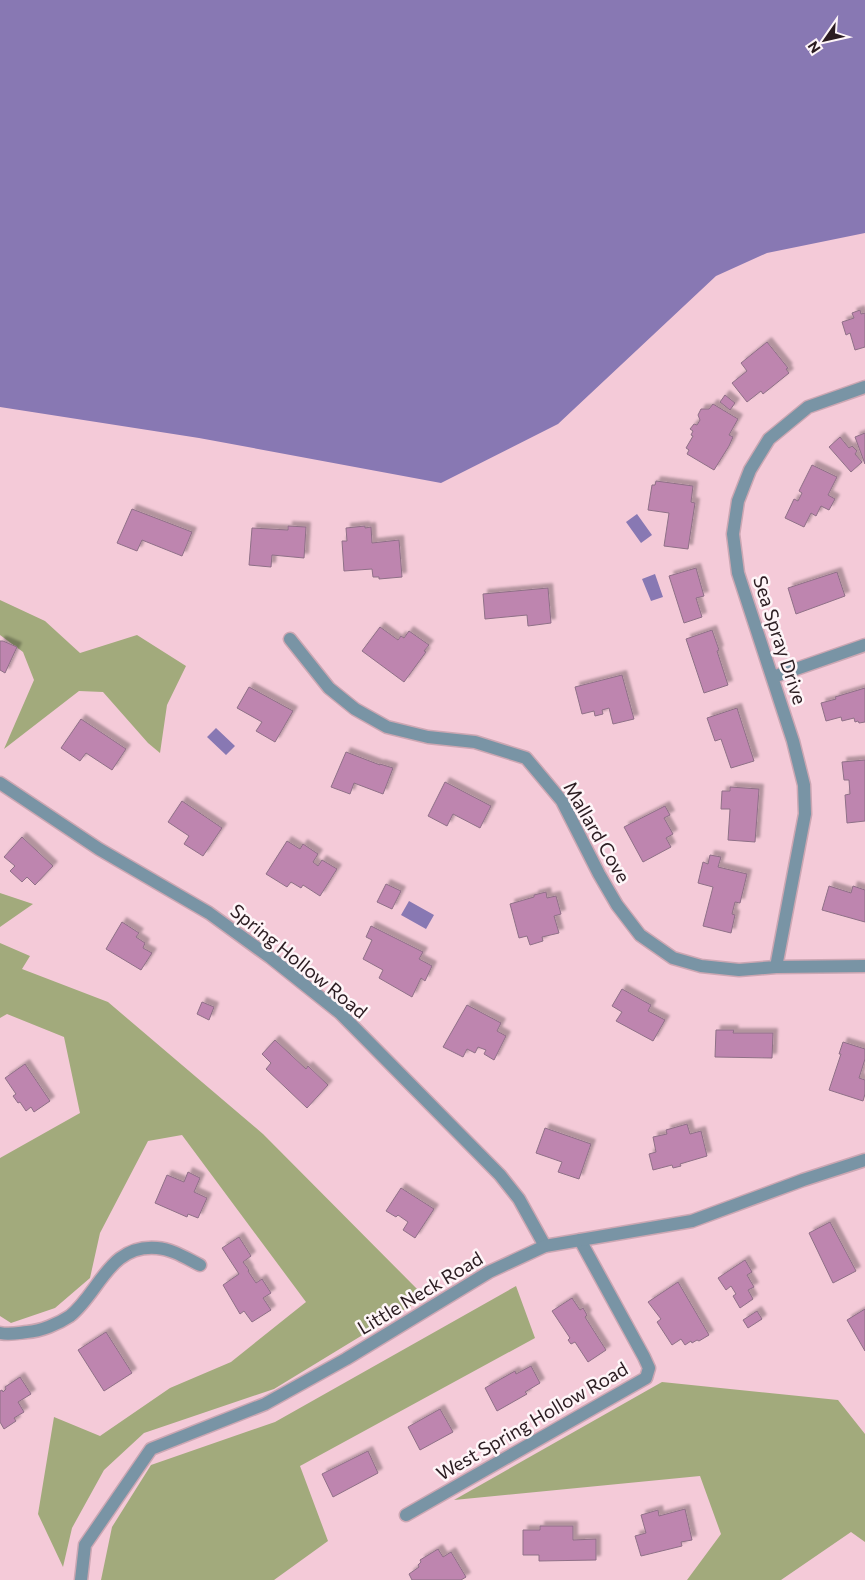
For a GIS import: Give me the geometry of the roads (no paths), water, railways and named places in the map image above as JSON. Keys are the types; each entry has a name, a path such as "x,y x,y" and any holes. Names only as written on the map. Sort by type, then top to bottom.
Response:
{"street":[{"name":"Sea Spray Drive","path":"776,967 805,814 804,785 793,741 738,573 734,534 738,501 750,470 769,440 808,407 865,387"},
{"name":"Mallard Cove","path":"290,639 329,688 355,709 387,727 428,736 475,742 526,758 562,801 599,874 618,905 640,935 673,958 701,966 739,970 776,967 865,966"},
{"path":"773,677 865,645"},
{"name":"Spring Hollow Road","path":"0,784 99,849 210,913 271,958 340,1013 500,1175 519,1199 545,1246"},
{"name":"Little Neck Road","path":"81,1580 85,1545 151,1450 265,1404 346,1359 489,1272 545,1246 692,1221 803,1180 865,1161"},
{"name":"West Spring Hollow Road","path":"406,1515 646,1378 649,1368 644,1357 580,1240"},
{"path":"0,1333 35,1331 70,1316 94,1290 114,1262 128,1253 156,1248 167,1250 200,1265"}]}
